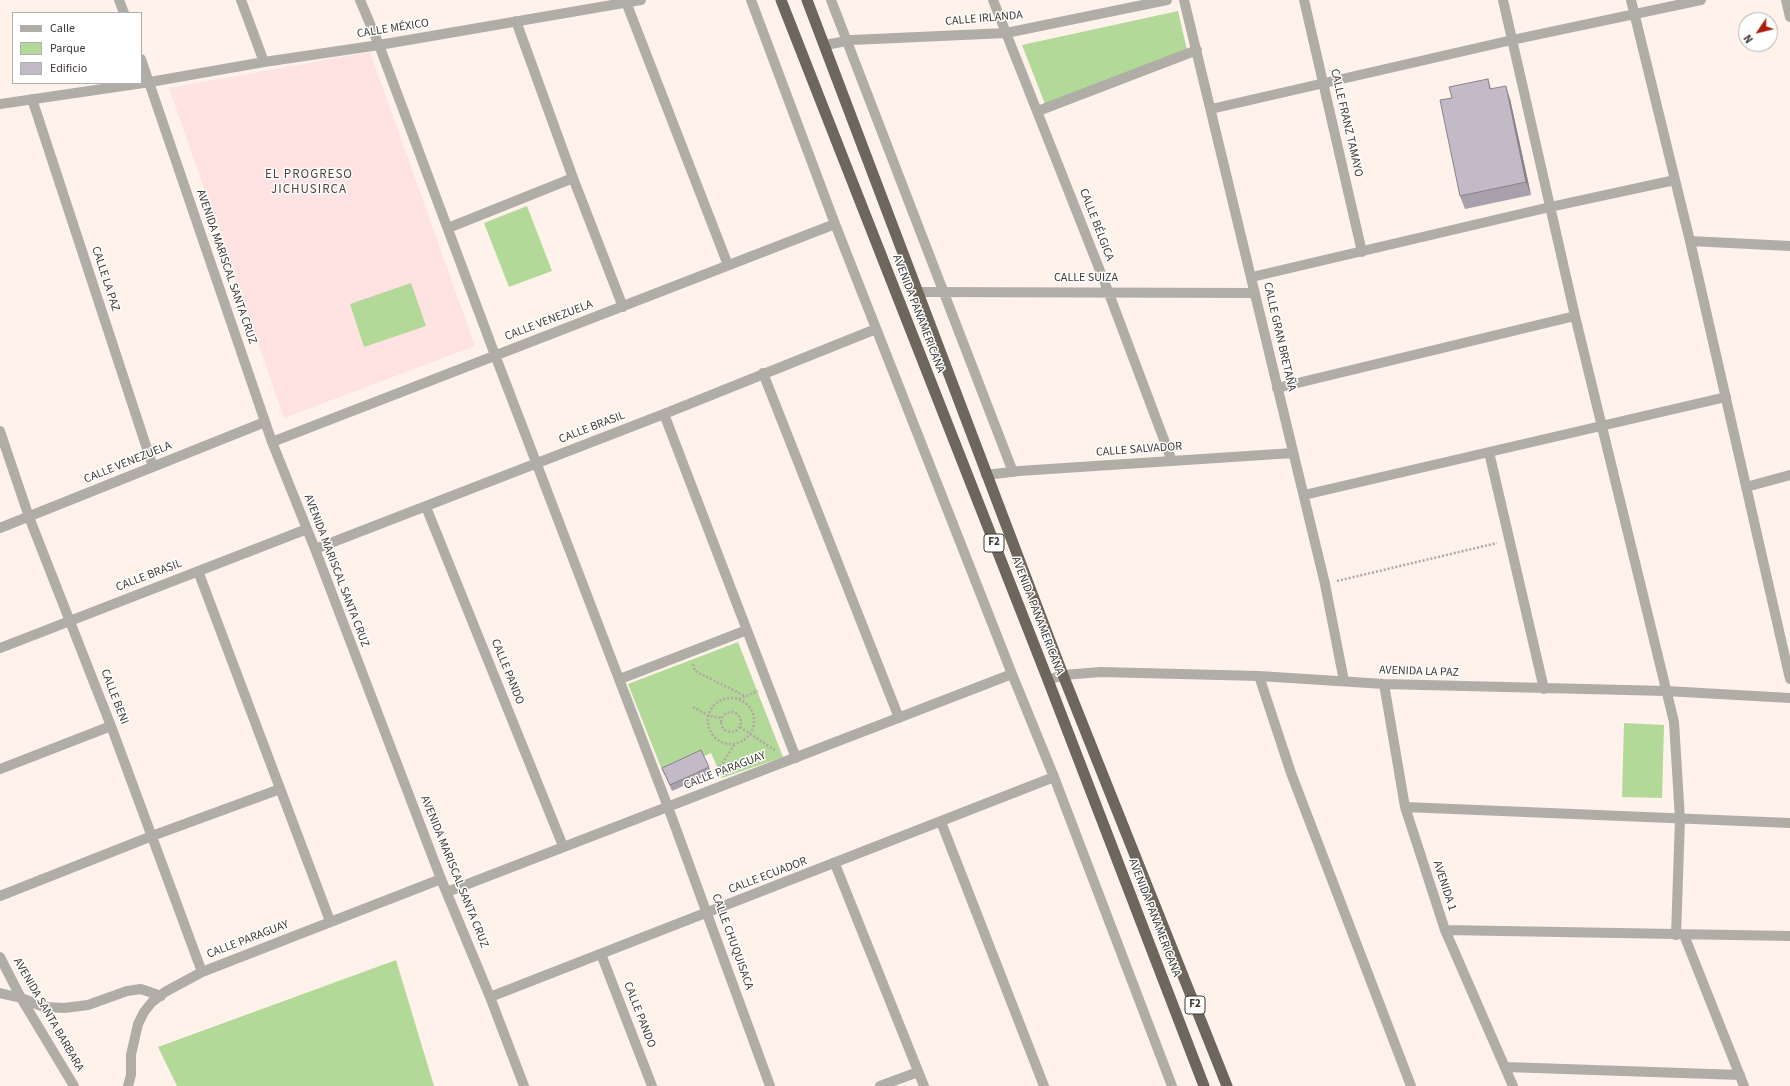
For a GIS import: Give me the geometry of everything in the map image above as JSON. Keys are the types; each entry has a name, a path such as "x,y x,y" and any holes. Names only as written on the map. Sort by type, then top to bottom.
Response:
{"highway":[{"name":"AVENIDA PANAMERICANA","path":"781,0 1048,680 1204,1086"},
{"name":"AVENIDA PANAMERICANA","path":"807,0 1063,675 1227,1086"}],"street":[{"path":"119,0 124,12"},
{"path":"241,0 264,62"},
{"name":"CALLE CHUQUISACA","path":"360,0 379,45 495,355 620,679 770,1086"},
{"name":"CALLE MÉXICO","path":"142,83 264,62 379,45 641,0"},
{"path":"751,0 835,224 1054,777 1172,1086"},
{"path":"831,0 1013,472"},
{"name":"CALLE BÉLGICA","path":"993,0 1108,291 1172,461"},
{"name":"CALLE IRLANDA","path":"825,45 847,41 1006,33 1167,0"},
{"name":"CALLE GRAN BRETAÑA","path":"1184,0 1325,584 1344,681"},
{"name":"CALLE FRANZ TAMAYO","path":"1304,0 1362,252"},
{"path":"1503,0 1575,316 1674,722 1680,818 1680,935 1744,1086"},
{"path":"1631,0 1690,241 1790,679"},
{"path":"1211,109 1512,40 1701,0"},
{"path":"1786,0 1790,17"},
{"path":"626,2 728,265"},
{"path":"516,21 573,178 623,307"},
{"path":"1038,111 1197,50"},
{"name":"AVENIDA MARISCAL SANTA CRUZ","path":"142,62 272,442 315,549 441,879 490,997 524,1086"},
{"name":"CALLE MÉXICO","path":"0,104 136,84"},
{"name":"CALLE LA PAZ","path":"32,99 153,466"},
{"path":"448,228 573,178"},
{"path":"1252,277 1550,207 1675,180"},
{"name":"CALLE VENEZUELA","path":"272,442 835,224"},
{"path":"1690,241 1790,246"},
{"name":"CALLE SUIZA","path":"917,292 1108,291 1255,293"},
{"path":"1277,388 1575,316"},
{"name":"CALLE BRASIL","path":"315,549 664,414 763,373 876,329"},
{"path":"763,373 899,718"},
{"path":"1304,495 1726,397"},
{"path":"664,414 796,758"},
{"name":"CALLE VENEZUELA","path":"0,528 265,422"},
{"name":"CALLE BENI","path":"0,431 29,517 111,726 202,972"},
{"path":"1489,452 1544,689"},
{"name":"CALLE SALVADOR","path":"986,475 1172,461 1293,454"},
{"path":"1746,487 1790,475"},
{"name":"CALLE PANDO","path":"426,507 563,846"},
{"name":"CALLE BRASIL","path":"0,648 307,529"},
{"path":"198,571 330,922"},
{"path":"620,679 747,630"},
{"name":"AVENIDA LA PAZ","path":"1048,680 1063,675 1101,672 1259,676 1384,684 1666,691 1790,698"},
{"name":"CALLE PARAGUAY","path":"447,892 1012,674"},
{"path":"1259,676 1291,773 1411,1086"},
{"name":"AVENIDA 1","path":"1384,684 1405,807 1445,930 1513,1086"},
{"path":"0,769 111,726"},
{"name":"CALLE ECUADOR","path":"490,997 835,864 1054,777"},
{"path":"0,896 152,836 280,789"},
{"path":"1405,807 1790,823"},
{"path":"941,822 1044,1086"},
{"path":"835,864 924,1086"},
{"name":"CALLE PARAGUAY","path":"128,1086 131,1076 131,1055 138,1024 144,1012 152,1002 161,996 202,972 441,879"},
{"path":"1445,930 1790,936"},
{"name":"CALLE PANDO","path":"601,954 652,1086"},
{"name":"AVENIDA SANTA BARBARA","path":"0,957 21,998 74,1086"},
{"path":"0,993 21,998 44,1007 64,1008 88,1006 127,991 141,989 151,991 161,996"},
{"path":"1506,1068 1740,1075"},
{"path":"880,1086 918,1072"}],"path":[{"path":"1325,584 1509,540"},
{"path":"691,660 695,671 745,696"},
{"path":"738,699 758,691"},
{"path":"731,698 738,699 751,708 754,715 754,723 750,734 742,742 728,744 714,737 708,723 709,716 717,703 731,698"},
{"path":"693,707 709,716 722,718"},
{"path":"729,712 735,712 740,717 740,727 734,732 728,731 721,724 722,718 729,712"},
{"path":"740,727 778,753"},
{"path":"718,770 735,744"}],"shaded area":[{"path":"370,52 475,346 284,418 169,88"}],"green space":[{"path":"1178,11 1187,50 1045,104 1022,45"},
{"path":"527,206 552,271 509,287 484,223"},
{"path":"411,283 426,326 364,347 350,304"},
{"path":"738,642 783,757 722,778 711,753 664,775 628,684"},
{"path":"1624,723 1664,725 1662,798 1622,797"},
{"path":"396,960 434,1086 177,1086 158,1047"}],"building":[{"path":"1488,79 1490,89 1506,86 1526,182 1460,196 1440,100 1452,98 1449,87"},
{"path":"701,750 709,767 670,785 662,768"}],"district":[{"name":"EL PROGRESO JICHUSIRCA","path":"309,182"}]}
